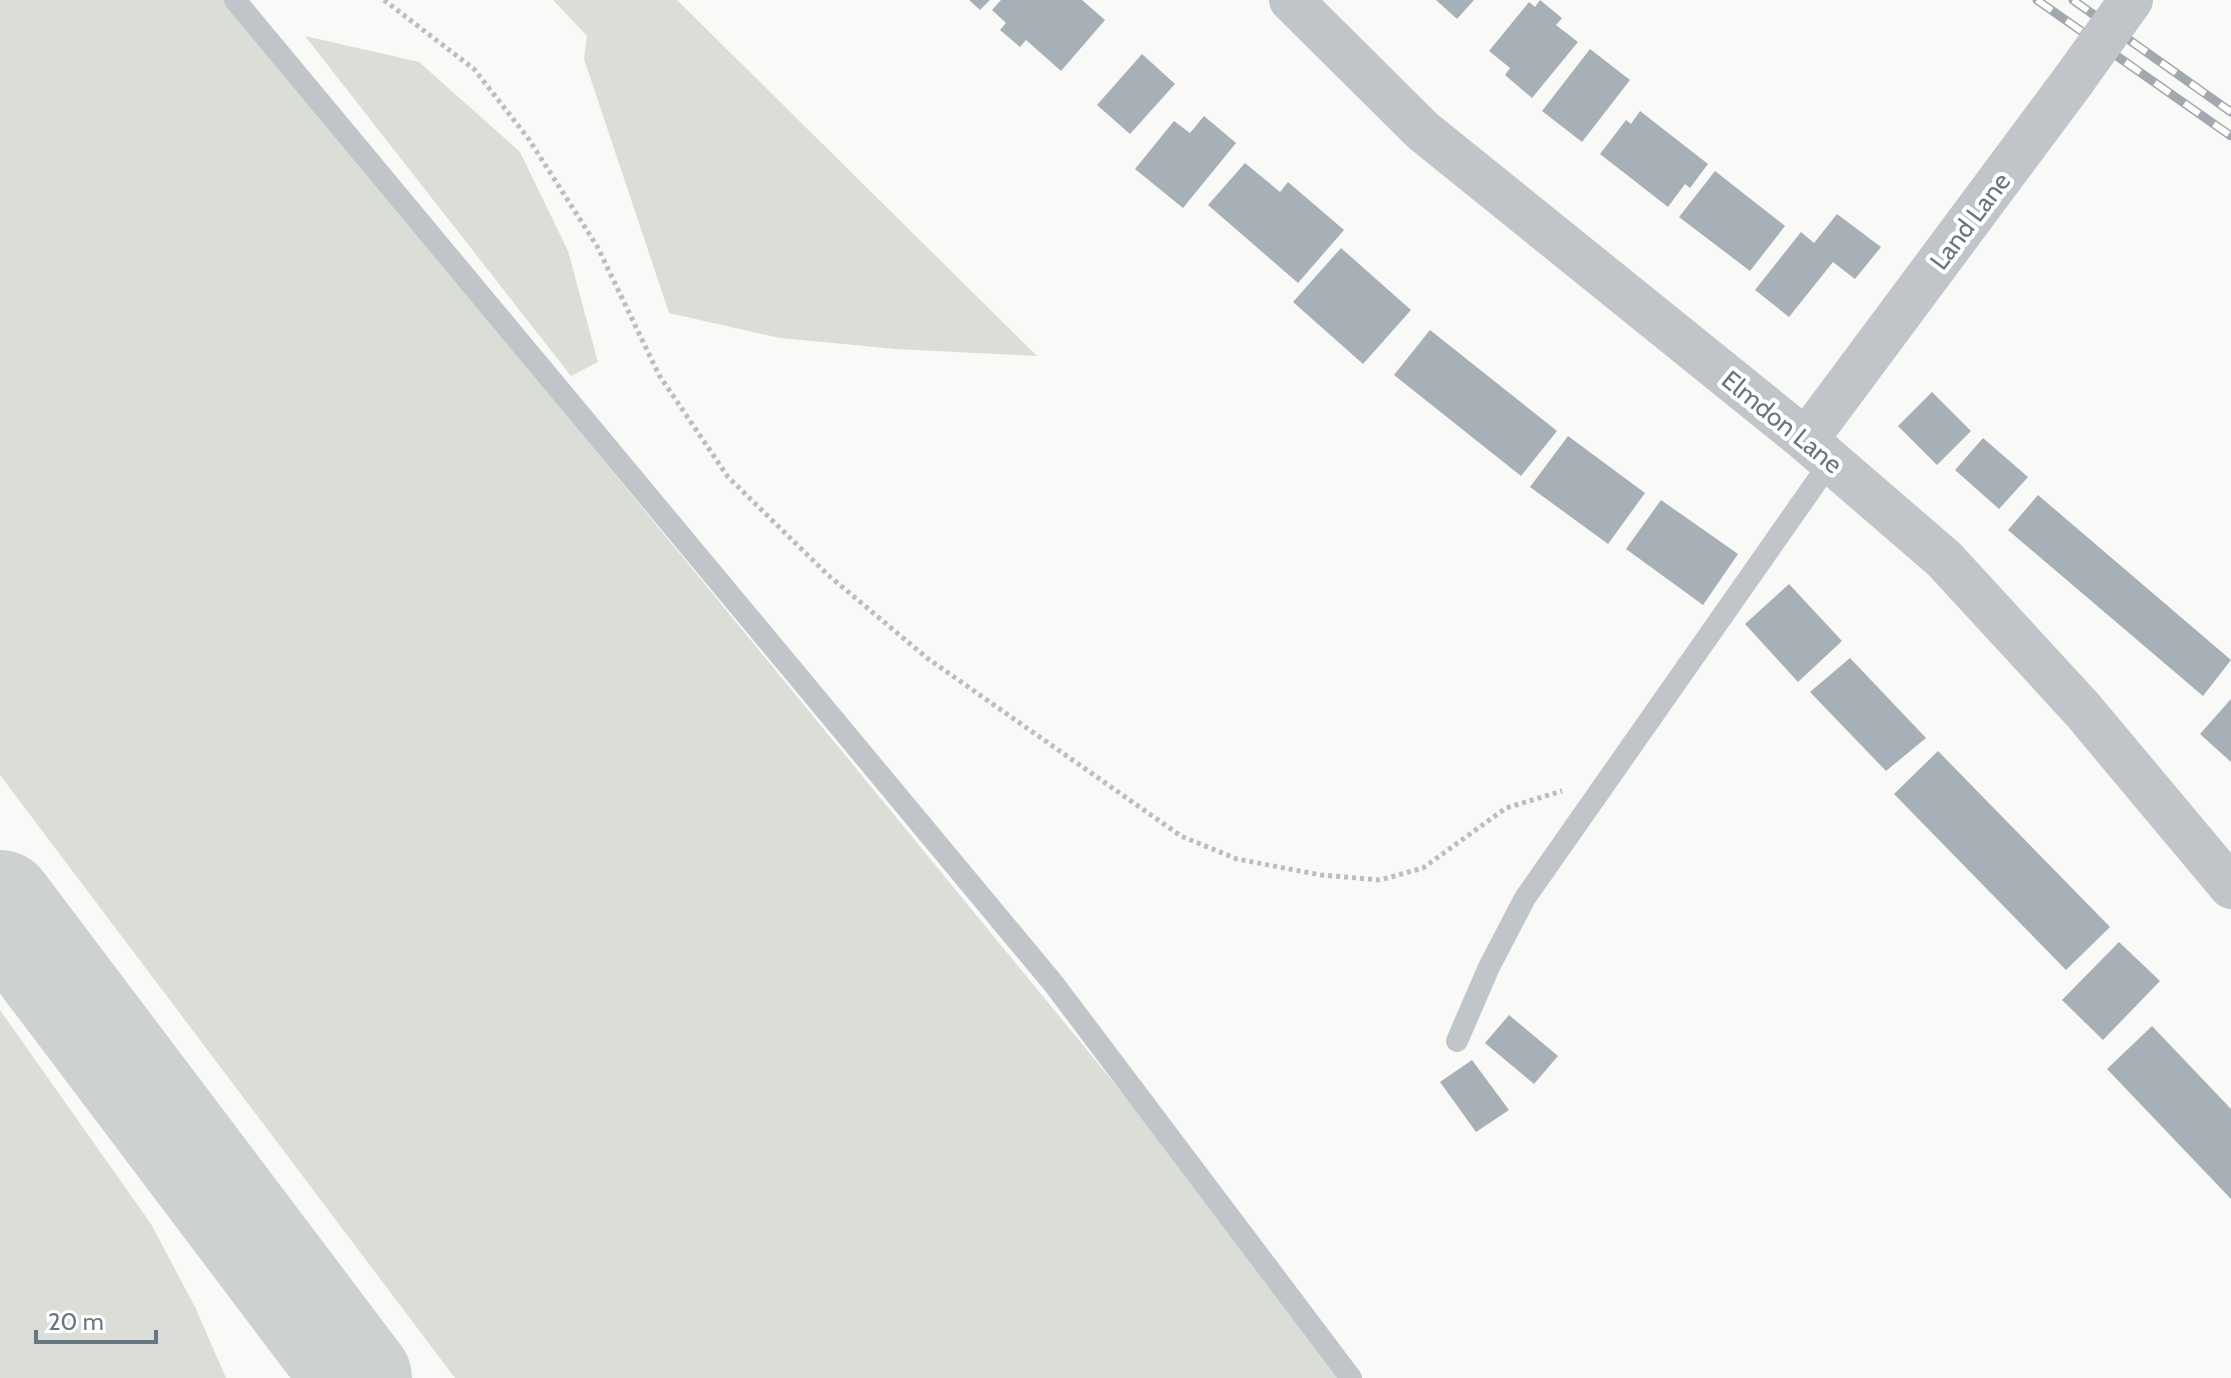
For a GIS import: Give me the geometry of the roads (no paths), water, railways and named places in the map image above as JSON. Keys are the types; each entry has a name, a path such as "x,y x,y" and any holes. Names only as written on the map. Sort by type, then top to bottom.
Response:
{"street":[{"name":"Elmdon Lane","path":"1291,0 1423,131 1818,450 1944,559 2082,709 2231,887"},
{"name":"Land Lane","path":"1818,450 2131,0"}],"lane":[{"path":"235,0 1053,983 1351,1378"},
{"path":"1457,1041 1489,967 1525,898 1818,450"}],"railway":[{"path":"2037,0 2231,136"},
{"path":"2073,0 2231,112"}]}
